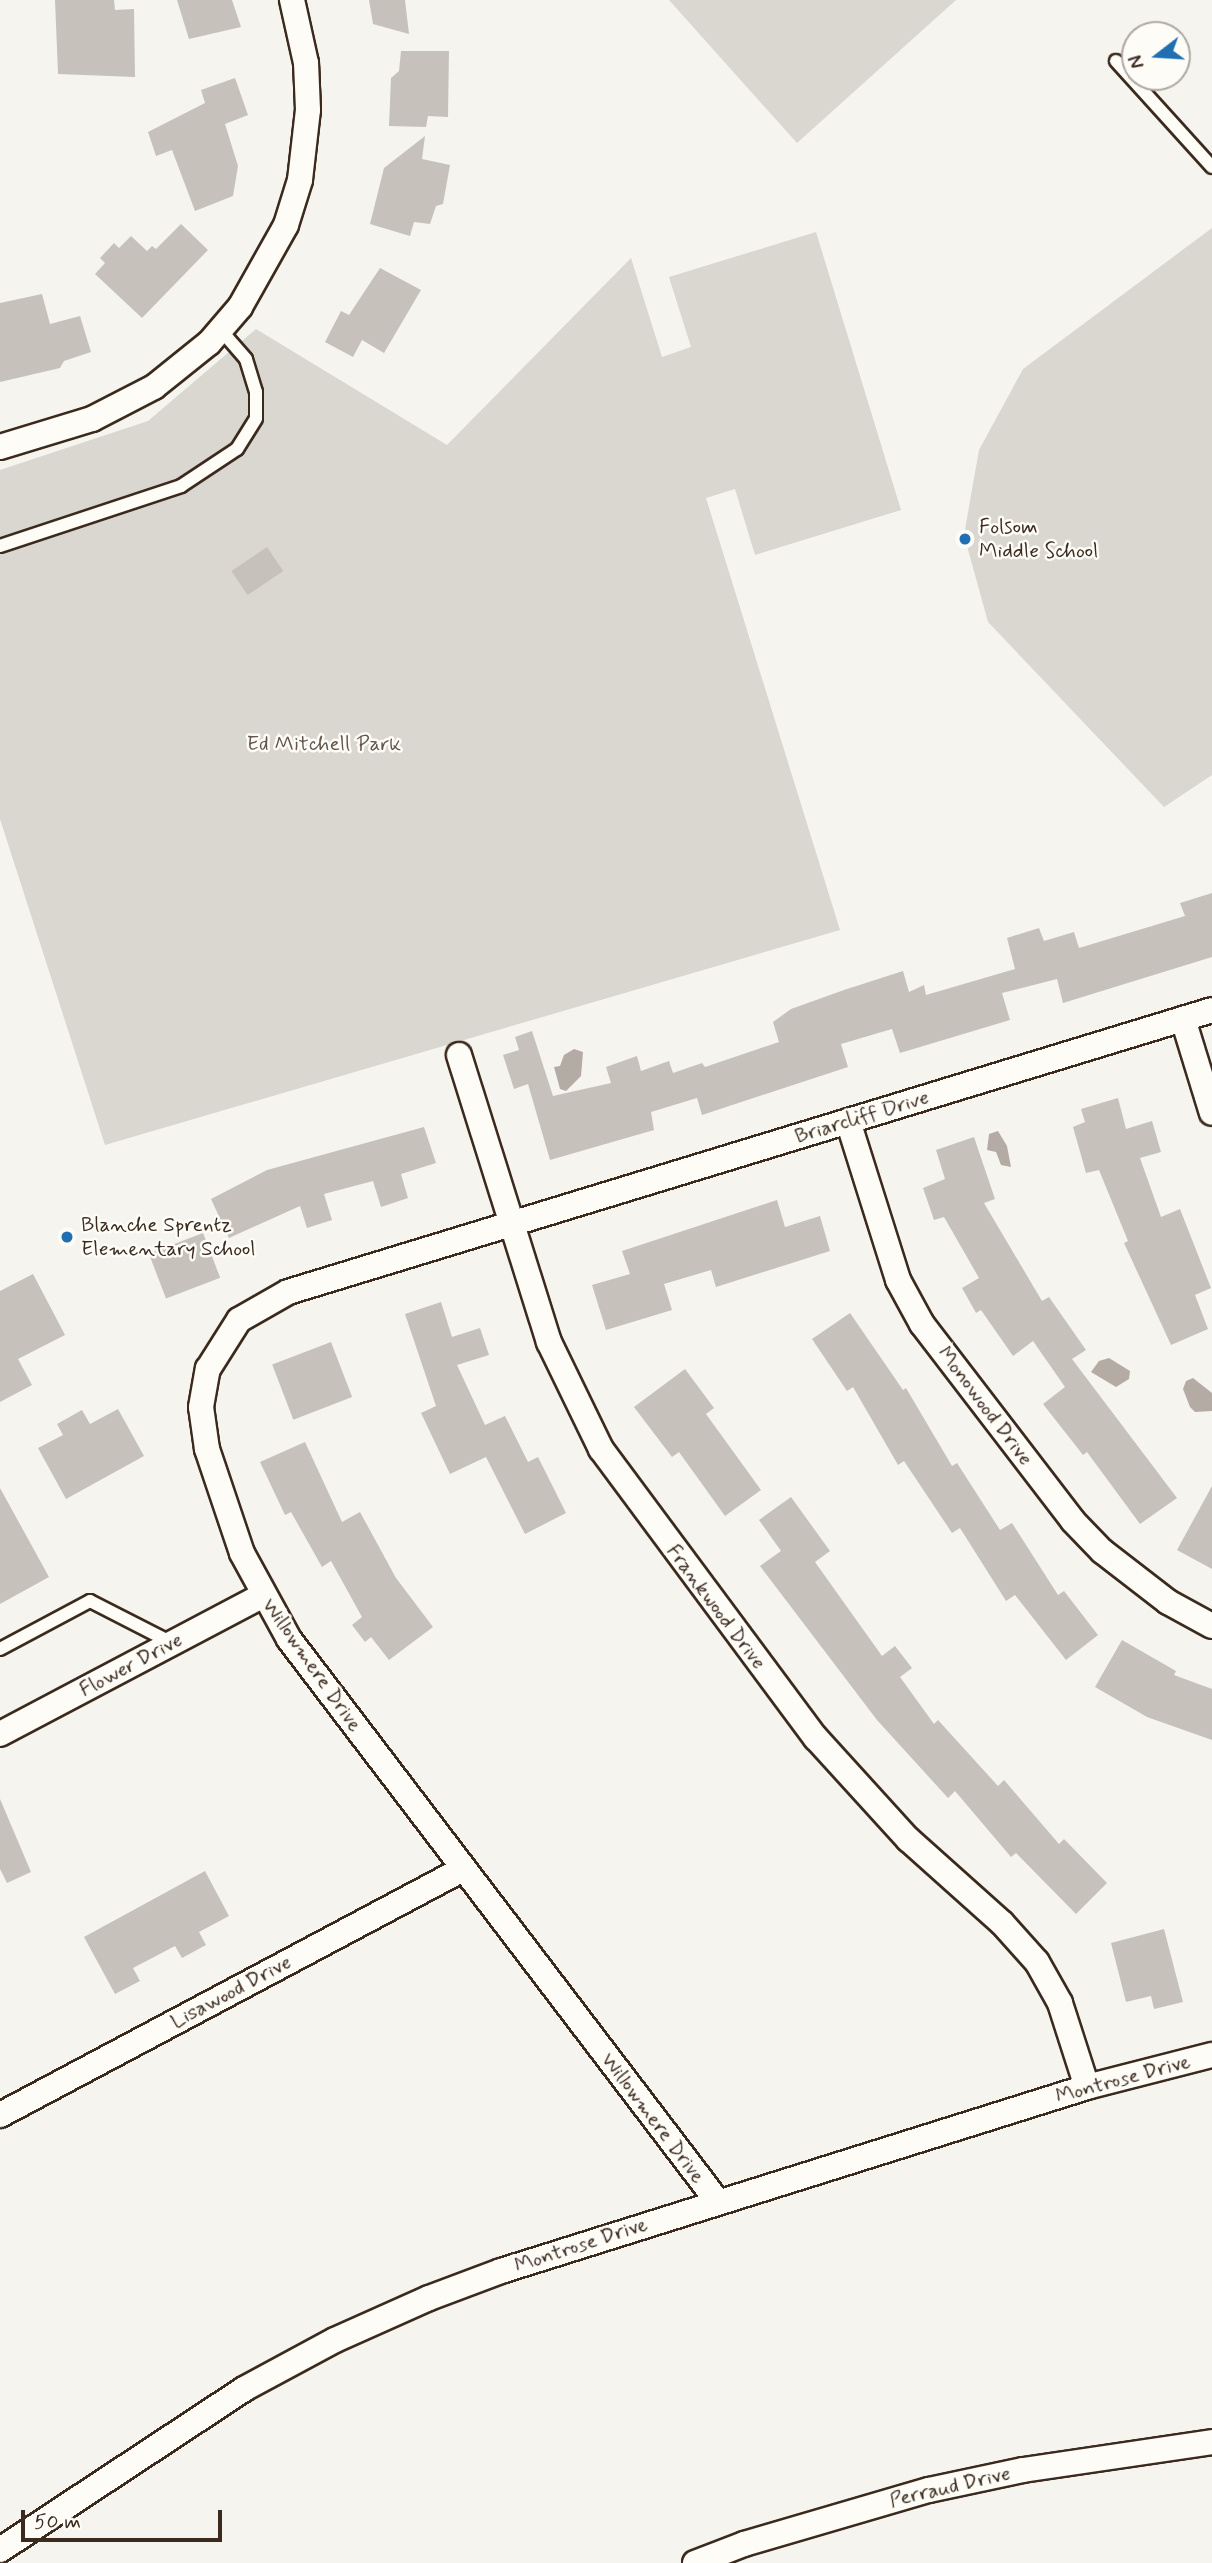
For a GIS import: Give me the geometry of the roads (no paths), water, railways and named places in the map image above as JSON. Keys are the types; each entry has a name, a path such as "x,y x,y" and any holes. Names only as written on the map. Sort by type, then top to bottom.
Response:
{"street":[{"path":"0,447 113,410 174,374 220,330 265,267 300,180 309,110 306,63 292,0"},
{"name":"Briarcliff Drive","path":"511,1224 1212,1010"},
{"path":"1183,1019 1212,1113"},
{"name":"Frankwood Drive","path":"459,1055 549,1342 578,1408 627,1489 860,1790 1002,1923 1037,1962 1060,2003 1087,2087"},
{"name":"Monowood Drive","path":"848,1121 893,1268 922,1324 1073,1521 1102,1552 1168,1602 1212,1626"},
{"name":"Willowmere Drive","path":"511,1224 288,1292 253,1308 226,1335 203,1387 202,1426 225,1506 262,1595 289,1639 718,2202"},
{"name":"Flower Drive","path":"0,1734 262,1595"},
{"name":"Lisawood Drive","path":"0,2115 463,1868"},
{"name":"Montrose Drive","path":"0,2550 168,2437 335,2340 501,2271 1087,2087 1212,2055"},
{"name":"Perraud Drive","path":"695,2563 780,2532 929,2490 1023,2470 1212,2442"}],"lane":[{"path":"1116,61 1212,167"},
{"path":"0,546 181,486 237,449 256,418 256,392 246,359 220,330"},
{"path":"0,1649 90,1601 172,1643"}],"place":[{"name":"Folsom Middle School","path":"965,539"},
{"name":"Blanche Sprentz Elementary School","path":"67,1237"}],"park label":[{"name":"Ed Mitchell Park","path":"324,744"}]}
